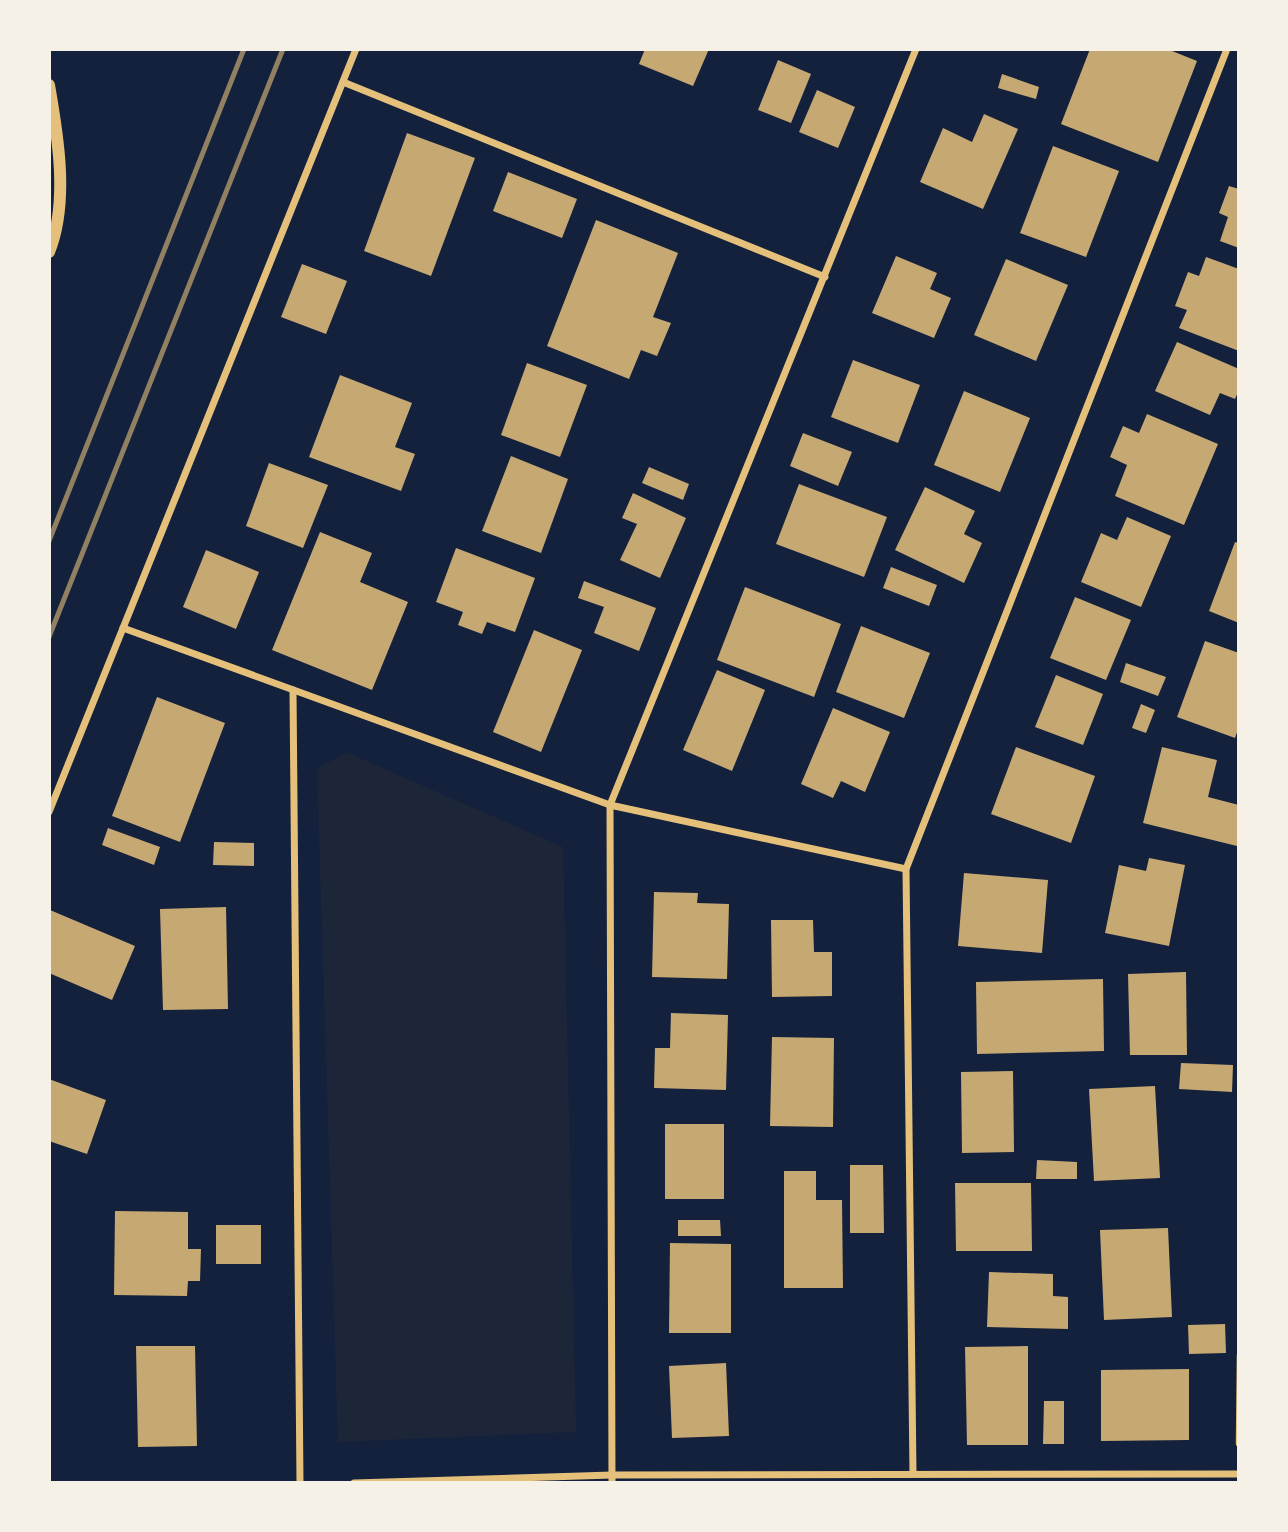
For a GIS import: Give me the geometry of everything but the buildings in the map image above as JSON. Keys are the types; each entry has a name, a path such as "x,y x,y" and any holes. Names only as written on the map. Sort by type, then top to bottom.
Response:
{"street":[{"path":"49,812 356,49"},
{"path":"612,1479 610,805 916,49"},
{"path":"913,1474 906,869 1227,49"},
{"path":"343,82 825,277"},
{"path":"49,85 60,149 57,233 49,252"},
{"path":"123,628 610,805 906,869"},
{"path":"293,690 300,1483"},
{"path":"354,1483 913,1474 1239,1474"}],"path":[{"path":"1239,1355 1239,1474"}],"shaded area":[{"path":"346,752 563,847 576,1432 338,1442 317,769"}],"railway":[{"path":"49,541 244,49"},
{"path":"49,637 283,49"}]}
